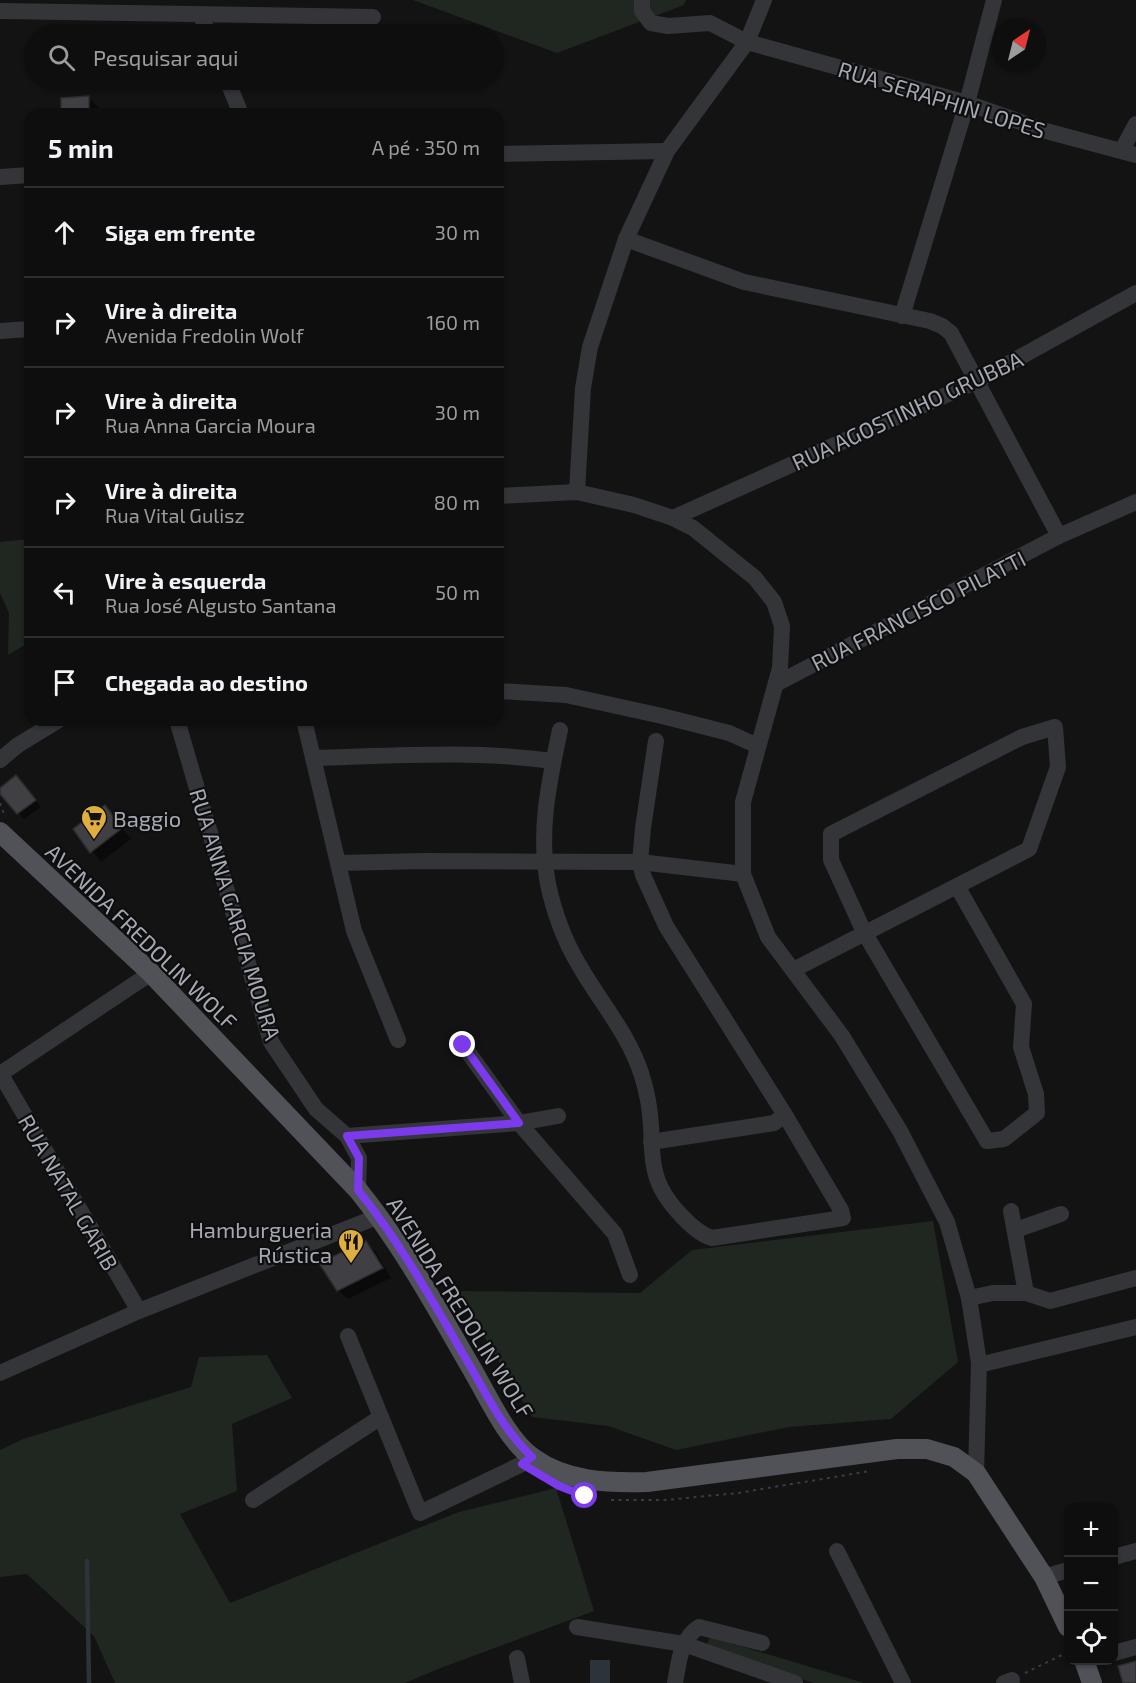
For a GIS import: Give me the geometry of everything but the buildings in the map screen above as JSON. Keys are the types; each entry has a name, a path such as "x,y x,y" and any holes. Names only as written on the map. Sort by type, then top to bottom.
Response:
{"main road":[{"name":"AVENIDA FREDOLIN WOLF","path":"3,826 151,973 358,1190 379,1216 504,1423 519,1445 532,1457 558,1473 607,1483 647,1482 897,1449 927,1449 954,1457 976,1473"},
{"path":"976,1473 1044,1577 1064,1619"},
{"path":"1086,1665 1092,1683"}],"street":[{"name":"RUA SERAPHIN LOPES","path":"642,0 642,11 651,23 668,26 710,23 747,42 967,103 1046,131 1129,152"},
{"path":"578,492 583,388 590,347 626,239 667,151 747,42 764,0"},
{"path":"902,316 967,103 994,0"},
{"path":"0,11 143,7 200,14 373,17"},
{"path":"200,14 204,24"},
{"path":"231,90 238,108"},
{"path":"1129,152 1136,124"},
{"path":"504,154 667,151"},
{"path":"0,177 24,175"},
{"path":"626,239 744,282 930,321 942,326 951,333 1059,536"},
{"name":"RUA AGOSTINHO GRUBBA","path":"673,518 977,381 1136,292"},
{"path":"0,331 24,330"},
{"path":"504,496 578,492 633,505 673,518 693,528 755,578 774,602 782,626 780,668 743,802 743,874 768,937 842,1036 900,1131 947,1222 969,1298 979,1365 976,1473"},
{"name":"RUA FRANCISCO PILATTI","path":"776,684 1059,536 1136,502"},
{"path":"504,691 566,695 729,733 758,746"},
{"path":"0,760 18,745 49,726"},
{"name":"RUA ANNA GARCIA MOURA","path":"179,726 271,1042 316,1109 347,1136 359,1158 358,1190"},
{"path":"305,726 354,931 398,1040"},
{"path":"793,970 864,933 957,885 1029,849 1058,767 1054,727 1022,737 831,834 831,860 864,933 987,1142 1004,1139 1037,1113 1036,1094 1021,1047 1024,1004 957,885"},
{"path":"560,730 545,805 543,833 545,862 553,904 568,945 626,1037 642,1075 649,1108 656,1176 663,1191 694,1229 712,1238 843,1218 841,1210 785,1115 666,926 643,875 640,862 647,795 656,741"},
{"path":"313,758 480,755 554,761"},
{"path":"338,863 640,862 743,874"},
{"path":"0,1074 151,973"},
{"path":"463,1045 519,1123 615,1234 630,1275"},
{"name":"RUA NATAL GARIB","path":"0,1074 139,1311"},
{"path":"651,1142 774,1123 785,1115"},
{"path":"347,1136 519,1123 558,1116"},
{"path":"1011,1211 1026,1293"},
{"path":"1016,1230 1061,1214"},
{"path":"0,1373 139,1311 379,1216"},
{"path":"969,1298 993,1293 1026,1293 1050,1301 1136,1278"},
{"path":"979,1365 1136,1327"},
{"path":"348,1336 420,1513 532,1457"},
{"path":"253,1500 381,1418"},
{"path":"837,1551 903,1683"},
{"path":"1118,1556 1136,1551"},
{"path":"1044,1577 1064,1571"},
{"path":"577,1627 684,1644 795,1683"},
{"path":"675,1683 684,1644 689,1633 699,1627 762,1643"},
{"path":"1118,1652 1136,1647"},
{"path":"518,1658 522,1683"}],"path":[{"path":"0,803 3,826"},
{"path":"607,1499 618,1501 665,1500 738,1493 872,1471"},
{"path":"1008,1681 1064,1654"}],"shaded area":[{"path":"413,0 686,0 684,5 557,53 504,33 504,24 478,24"},
{"path":"24,540 24,646 8,655 9,613 0,593 0,542"},
{"path":"933,1221 958,1362 891,1419 789,1427 676,1450 608,1426 532,1417 457,1291 640,1293 692,1250"},
{"path":"267,1355 292,1398 232,1424 237,1491 180,1514 230,1603 459,1512 556,1488 594,1611 405,1683 115,1683 94,1636 27,1574 0,1577 0,1450 23,1439 191,1387 199,1357"},
{"path":"710,1637 864,1683 814,1683 705,1649"},
{"path":"590,1660 610,1660 610,1683 590,1683"}],"waterway":[{"path":"87,1561 89,1683"}],"place":[{"name":"Baggio","path":"94,841"},
{"name":"Hamburgueria Rústica","path":"351,1265"}],"route":[{"path":"463,1045 519,1123 387,1131 347,1136 359,1158 358,1190 379,1216 504,1423 519,1445 532,1457 522,1464 559,1486 585,1496"}]}
